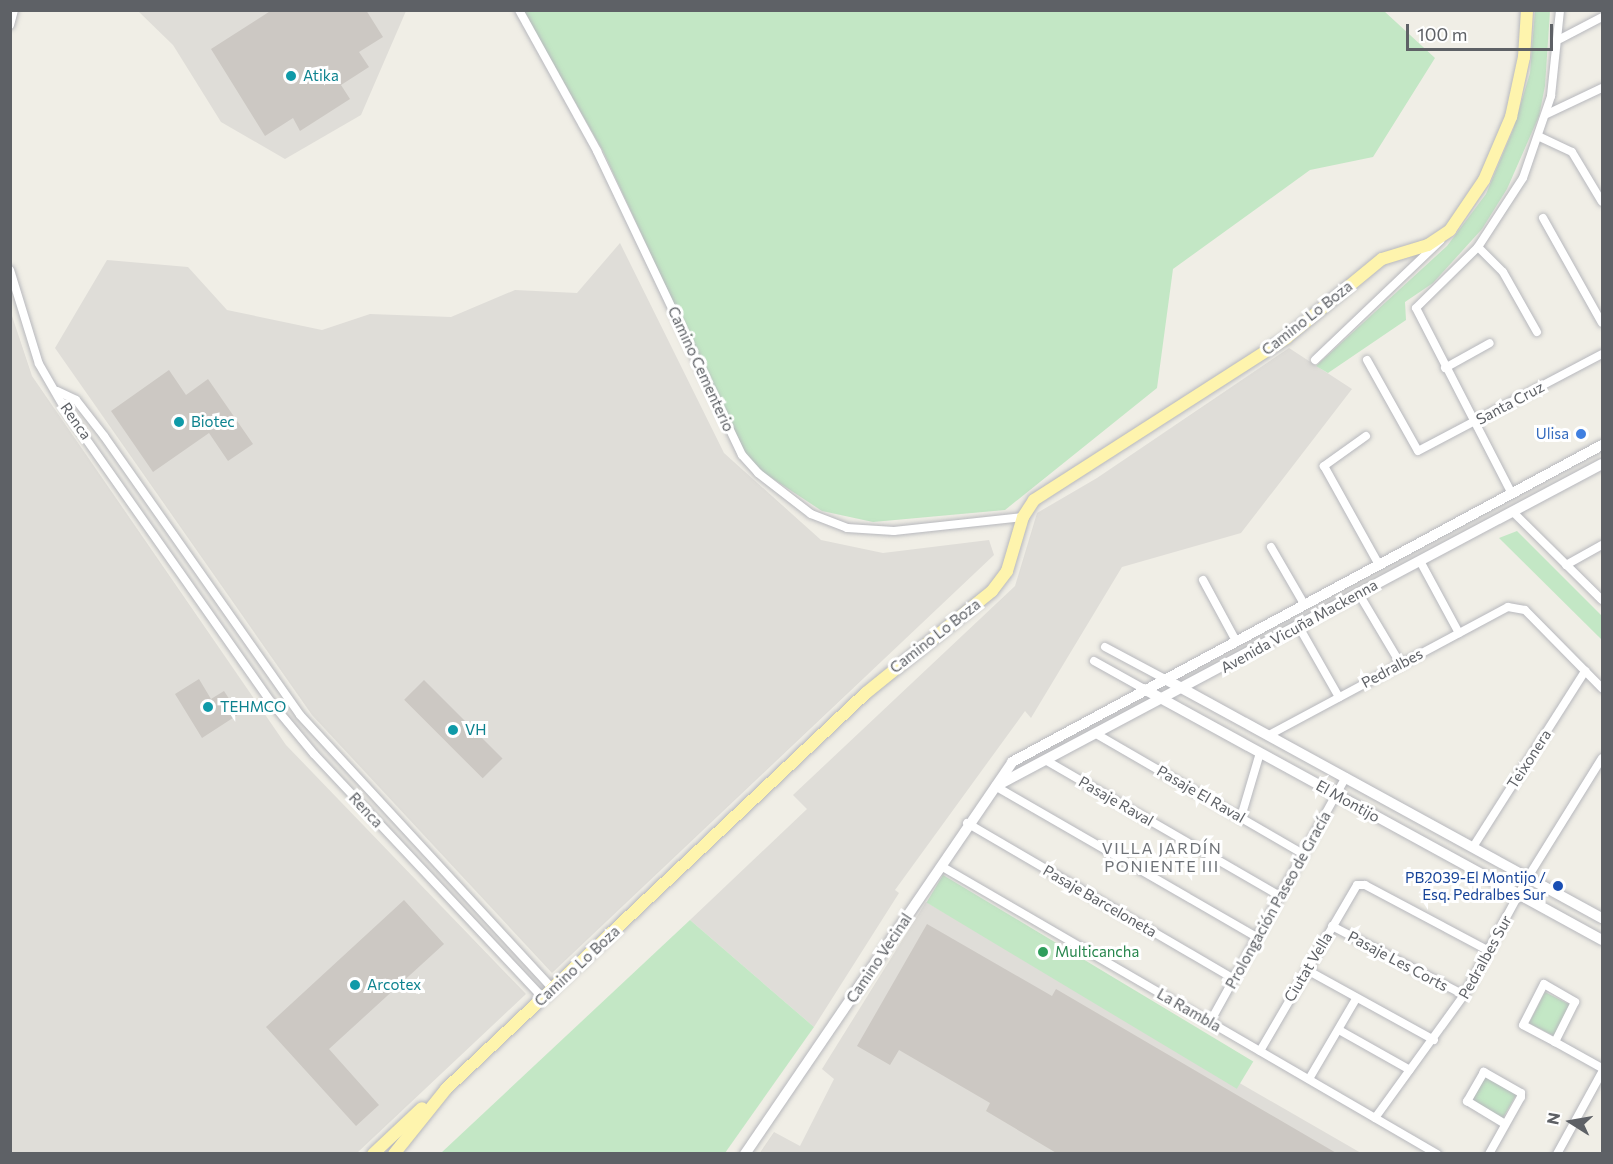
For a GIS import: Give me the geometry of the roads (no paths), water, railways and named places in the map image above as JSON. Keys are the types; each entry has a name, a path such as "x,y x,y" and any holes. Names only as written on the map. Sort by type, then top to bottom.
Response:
{"main road":[{"name":"Camino Lo Boza","path":"373,1154 553,989 874,685 992,591 1010,565 1023,517 1041,495 1286,338 1382,259 1444,236 1467,210 1504,137 1521,78 1527,10"},
{"name":"Camino Lo Boza","path":"394,1154 446,1089"}],"street":[{"path":"10,25 14,10"},
{"name":"Camino Cementerio","path":"519,10 597,151 742,455 758,473 812,514 847,528 917,530 1023,517"},
{"path":"1511,492 1416,308 1478,248 1513,197 1540,137 1547,114 1560,39 1560,10"},
{"path":"1560,39 1602,17"},
{"path":"1547,114 1602,88"},
{"path":"1540,137 1572,152 1602,202"},
{"path":"1543,218 1602,323"},
{"name":"Camino Lo Boza","path":"1315,360 1444,236"},
{"path":"1478,248 1506,276 1537,332"},
{"path":"10,270 39,364 57,391"},
{"path":"1445,368 1490,343"},
{"name":"Santa Cruz","path":"1367,360 1418,452 1602,354"},
{"name":"Renca","path":"57,391 76,400 104,436 300,716 553,989"},
{"name":"Renca","path":"57,391 65,409 93,444 275,708 353,797 543,998"},
{"path":"93,444 104,436"},
{"path":"1366,436 1324,466 1388,578"},
{"name":"Avenida Vicuña Mackenna","path":"1012,762 1378,563 1602,445"},
{"path":"1582,456 1589,471"},
{"name":"Avenida Vicuña Mackenna","path":"995,786 1098,735 1602,464"},
{"path":"1513,512 1602,600"},
{"path":"1466,516 1475,531"},
{"path":"1566,565 1602,545"},
{"path":"1271,547 1304,604"},
{"path":"1419,561 1459,633"},
{"path":"1203,580 1236,641"},
{"path":"1359,594 1400,663"},
{"name":"Pedralbes","path":"1269,735 1400,663 1517,606 1585,671"},
{"path":"1299,627 1340,697"},
{"name":"El Montijo","path":"1105,647 1602,918"},
{"name":"El Montijo","path":"1094,661 1602,940"},
{"path":"1585,671 1602,688"},
{"name":"Teixonera","path":"1473,847 1585,671"},
{"name":"Pasaje El Raval","path":"1098,735 1303,854"},
{"path":"1241,817 1260,753"},
{"name":"Pedralbes Sur","path":"1375,1118 1434,1040 1464,995 1528,877 1602,758"},
{"name":"Pasaje Raval","path":"1047,761 1280,896"},
{"name":"Camino Vecinal","path":"745,1154 941,866 967,823 1012,762"},
{"name":"Prolongación Paseo de Gracía","path":"1210,1022 1346,777"},
{"path":"995,786 1257,937"},
{"path":"353,797 364,787"},
{"name":"Pasaje Barceloneta","path":"967,823 1234,979"},
{"name":"La Rambla","path":"941,866 1437,1154"},
{"name":"Ciutat Vella","path":"1260,1051 1332,926 1359,884 1489,951"},
{"path":"474,924 484,914"},
{"name":"Pasaje Les Corts","path":"1332,926 1464,995"},
{"path":"1307,970 1434,1040"},
{"path":"1555,1042 1575,1002 1544,984 1524,1025 1602,1070 1557,1154"},
{"path":"1308,1079 1356,999"},
{"path":"1339,1030 1410,1070"},
{"path":"1489,1154 1505,1124 1521,1093 1484,1072 1467,1098 1469,1104 1505,1124"}],"place":[{"name":"Atika","path":"291,76"},
{"name":"Biotec","path":"179,422"},
{"name":"Ulisa","path":"1581,434"},
{"name":"TEHMCO","path":"208,707"},
{"name":"VH","path":"453,730"},
{"name":"PB2039-El Montijo / Esq. Pedralbes Sur","path":"1558,886"},
{"name":"Multicancha","path":"1043,952"},
{"name":"Arcotex","path":"355,985"}],"district":[{"name":"VILLA JARDÍN PONIENTE III","path":"1162,857"}]}
